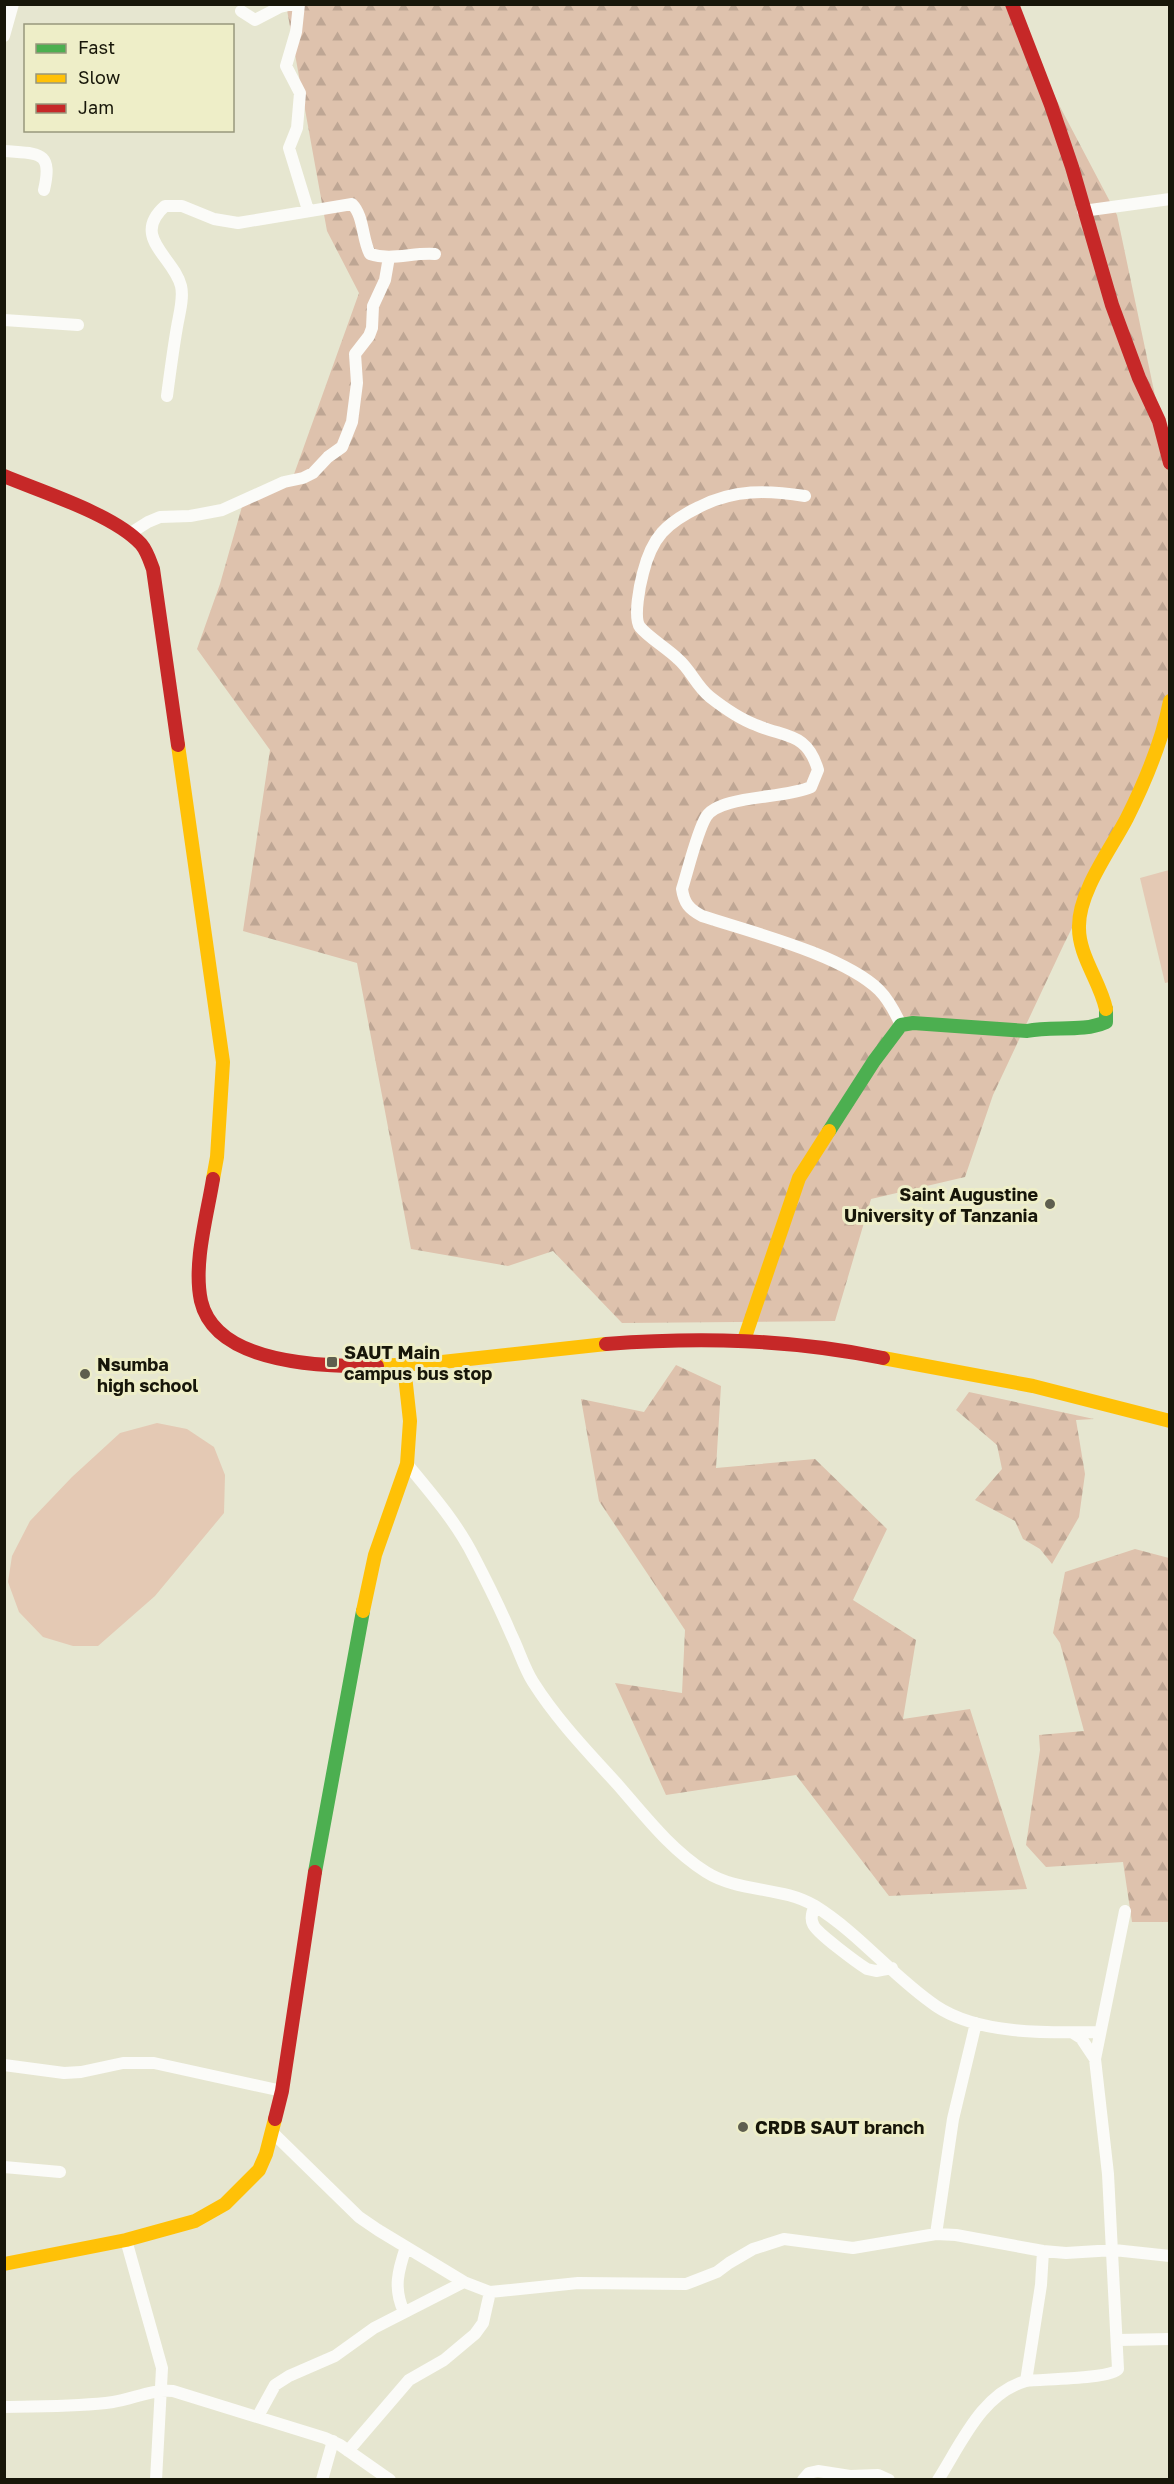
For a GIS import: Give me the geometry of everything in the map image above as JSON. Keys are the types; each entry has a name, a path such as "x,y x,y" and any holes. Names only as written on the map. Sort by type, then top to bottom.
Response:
{"street":[{"path":"4,36 13,4"},
{"path":"241,11 255,20 280,7 293,4"},
{"path":"299,4 296,32 286,66 300,93 298,119 289,148 308,210"},
{"path":"1002,4 1018,18"},
{"path":"1012,4 1062,136 1126,347 1159,421 1170,463"},
{"path":"4,151 36,154 46,162 49,169 44,190"},
{"path":"1083,211 1170,199"},
{"path":"167,396 181,286 168,261 154,242 152,231 157,214 165,206 170,204 182,206 214,219 238,223 352,204 357,211 365,244 370,254 389,257 435,254"},
{"path":"129,534 160,517 190,516 222,510 284,482 303,478 342,447 352,422 357,383 355,354 369,336 372,328 373,306 384,280 389,257"},
{"path":"4,320 78,325"},
{"path":"4,476 110,522 129,534 147,552 153,569 223,1062 217,1157 199,1267 198,1296 203,1310 221,1335 263,1354 312,1363 404,1366 599,1345 744,1340 845,1350 1031,1386 1170,1421"},
{"path":"805,496 771,490 738,492 710,501 671,523 649,551 641,579 637,616 639,625 682,662 694,681 707,695 757,726 799,740 811,753 818,770 812,787 797,793 729,802 716,807 706,817 682,889 684,900 691,910 702,916 819,955 858,974 879,990 892,1006 901,1025"},
{"path":"744,1340 799,1178 874,1061 901,1025 913,1023 974,1029 1027,1030 1092,1028 1106,1022 1108,1012 1105,1003 1078,938 1080,913 1092,883 1139,792 1157,750 1170,701"},
{"path":"4,2264 126,2240 195,2221 225,2204 259,2170 273,2133 282,2091 321,1835 375,1556 407,1464 410,1421 404,1366"},
{"path":"407,1464 454,1523 473,1554 531,1680 561,1721 655,1827 684,1856 707,1873 732,1884 801,1899 814,1906 937,2007 956,2017 976,2023 1026,2031 1099,2032"},
{"path":"814,1906 811,1916 814,1928 867,1969 876,1971 892,1968"},
{"path":"938,2480 980,2414 999,2393 1026,2381 1114,2373 1118,2369 1114,2250 1105,2137 1095,2059 1125,1911"},
{"path":"832,1919 839,1947"},
{"path":"936,2234 953,2119 976,2023"},
{"path":"1073,2033 1081,2038 1095,2059"},
{"path":"4,2065 64,2073 81,2072 123,2063 154,2063 282,2091"},
{"path":"273,2133 359,2217 464,2282 490,2292 578,2283 686,2284 703,2279 739,2256 776,2241 798,2240 832,2247 853,2248 936,2234 981,2239 1043,2251 1066,2253 1114,2250 1170,2256"},
{"path":"4,2167 60,2172"},
{"path":"126,2240 162,2368 156,2480"},
{"path":"404,2312 399,2301 396,2282 406,2247"},
{"path":"1026,2381 1041,2285 1043,2251"},
{"path":"258,2416 275,2385 289,2376 335,2356 374,2328 464,2282"},
{"path":"348,2451 409,2380 444,2360 475,2334 483,2323 490,2292"},
{"path":"1118,2340 1170,2339"},
{"path":"4,2407 81,2405 116,2401 162,2390 182,2393 333,2441 390,2480"},
{"path":"322,2480 333,2441"},
{"path":"803,2480 809,2474 818,2471 850,2476 878,2475 889,2480"}],"shaded area":[{"path":"1169,870 1170,982 1165,983 1140,878"},
{"path":"157,1423 187,1429 214,1447 225,1475 224,1513 155,1596 98,1646 73,1646 43,1637 19,1612 8,1582 12,1556 30,1521 72,1477 120,1433"}],"green space":[{"path":"300,4 1009,5 1017,25 1117,215 1169,462 1169,734 1064,944 993,1095 965,1177 871,1199 835,1321 622,1323 553,1251 508,1266 411,1249 357,963 243,931 270,750 197,649 220,584 243,503 293,477 359,293 327,231 287,10"},
{"path":"676,1365 721,1386 716,1468 815,1459 887,1529 853,1600 916,1640 903,1719 970,1709 1027,1889 889,1896 796,1775 666,1795 615,1683 682,1693 685,1630 599,1501 581,1399 644,1412"},
{"path":"969,1392 1094,1419 1076,1420 1085,1474 1079,1517 1052,1564 1040,1549 1023,1539 1015,1521 975,1500 1002,1469 997,1445 956,1410"},
{"path":"1135,1549 1169,1558 1169,1922 1132,1922 1123,1862 1046,1867 1026,1845 1040,1750 1039,1735 1084,1731 1060,1643 1053,1633 1065,1572"}],"traffic: fast":[{"path":"829,1131 874,1061 901,1025 913,1023 1027,1031 1077,1028 1106,1022 1106,1009"},
{"path":"315,1872 363,1611"}],"traffic: slow":[{"path":"1106,1009 1082,947 1080,913 1097,870 1127,818 1147,775 1163,731 1170,701"},
{"path":"178,745 223,1062 217,1157 213,1179"},
{"path":"744,1340 799,1178 829,1131"},
{"path":"377,1366 433,1363 606,1344"},
{"path":"883,1358 1033,1386 1170,1421"},
{"path":"363,1611 375,1555 407,1464 410,1421 404,1366"},
{"path":"4,2264 126,2240 195,2221 225,2204 259,2170 266,2154 275,2119"}],"traffic: jam":[{"path":"1012,4 1051,105 1072,167 1112,305 1139,378 1159,421 1170,463"},
{"path":"4,476 113,523 129,533 143,547 153,569 178,745"},
{"path":"213,1179 199,1272 201,1301 211,1322 228,1338 250,1350 275,1358 302,1363 377,1366"},
{"path":"606,1344 745,1341 814,1347 883,1358"},
{"path":"275,2119 282,2091 315,1872"}],"place":[{"name":"Saint Augustine University of Tanzania","path":"1050,1204"},
{"name":"SAUT Main campus bus stop","path":"332,1362"},
{"name":"Nsumba high school","path":"85,1374"},
{"name":"CRDB SAUT branch","path":"743,2127"}]}
